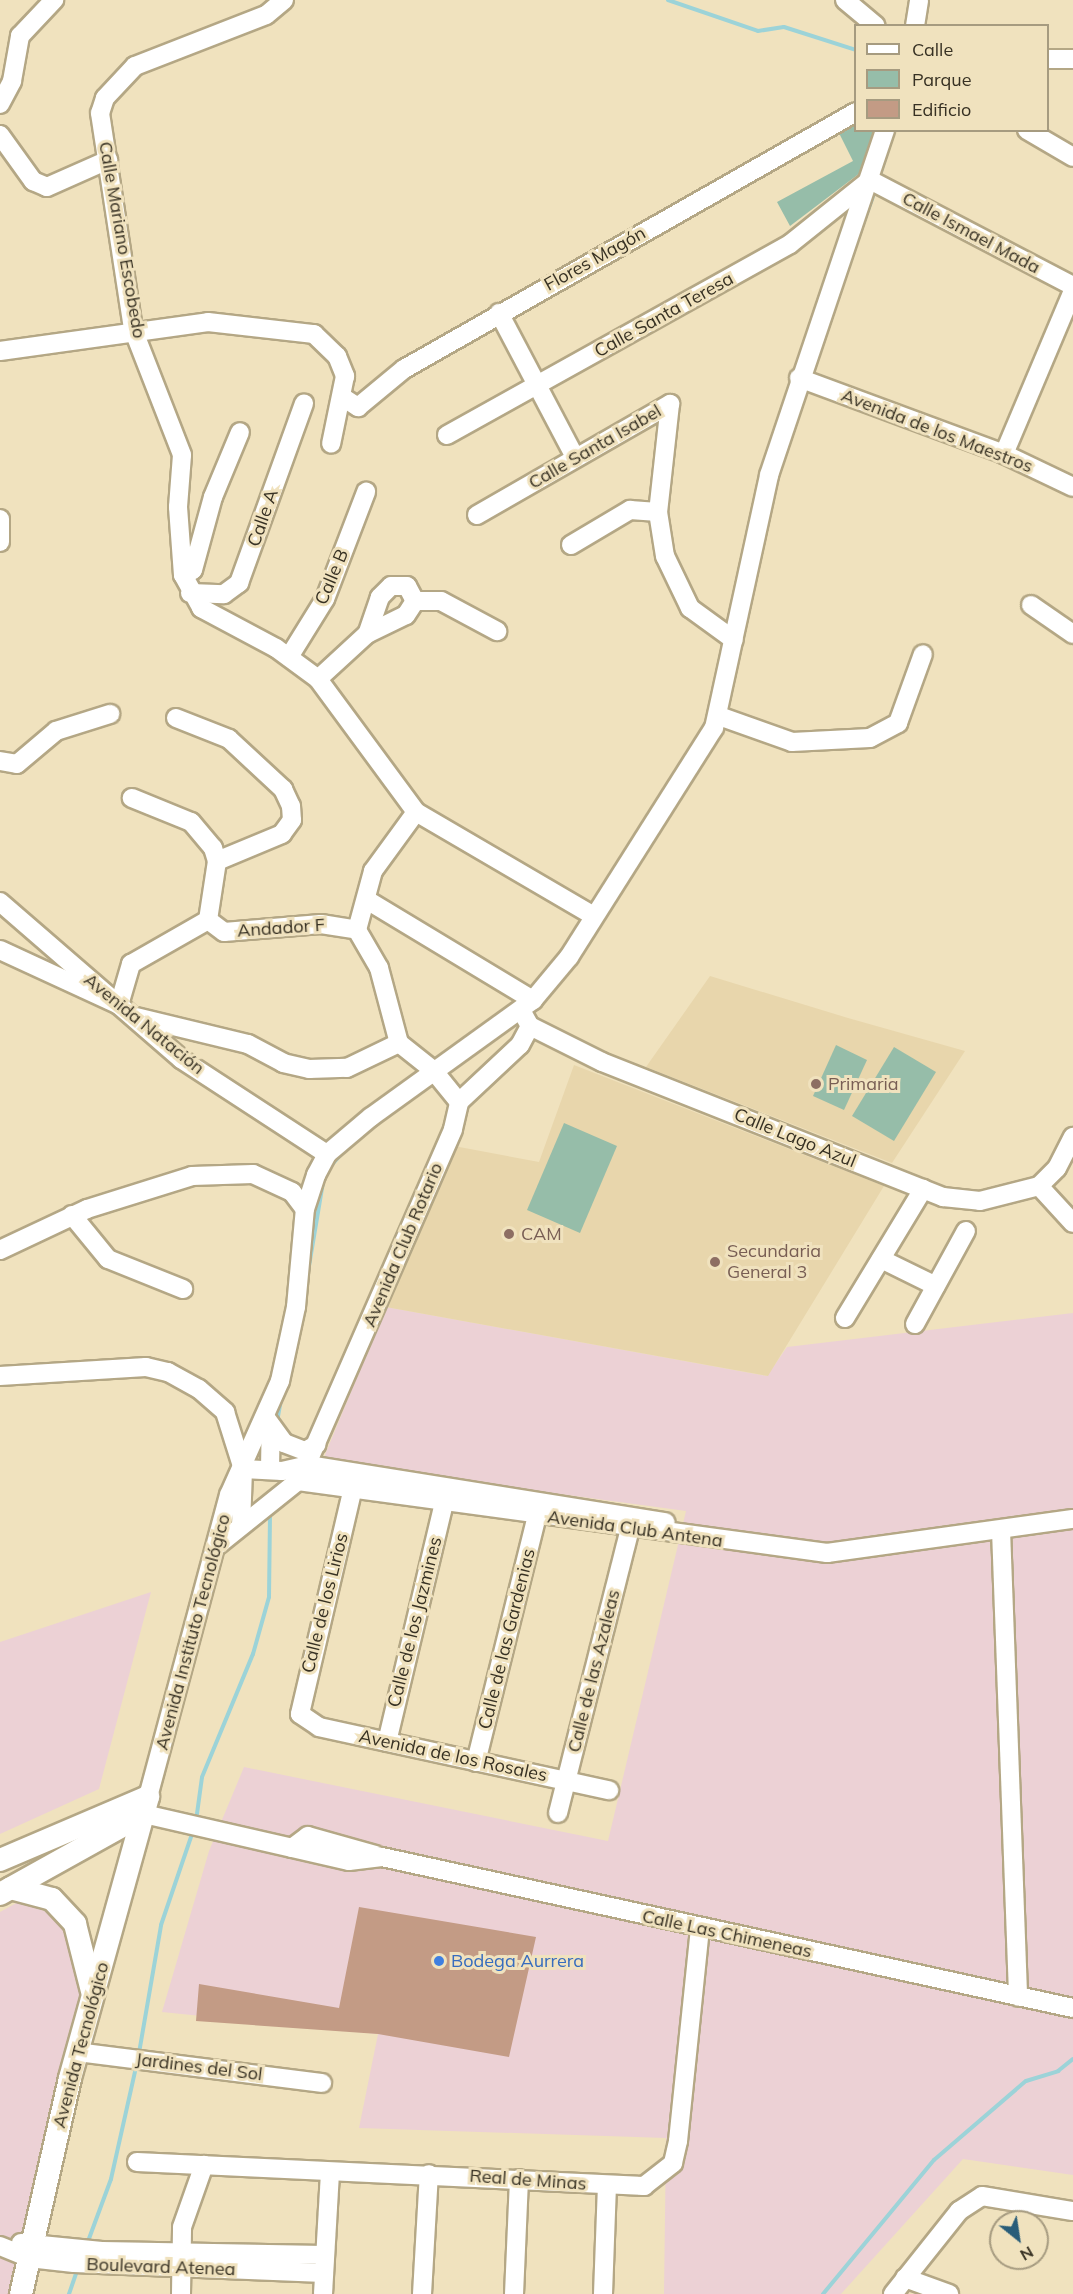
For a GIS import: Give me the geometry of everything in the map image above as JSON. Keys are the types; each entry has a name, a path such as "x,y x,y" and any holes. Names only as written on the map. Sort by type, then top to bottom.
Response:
{"main road":[{"path":"0,1860 146,1806"},
{"path":"6,1891 146,1806"},
{"name":"Avenida Tecnológico","path":"21,2294 77,2052 146,1806"},
{"path":"6,1891 52,1899 75,1924 93,1996"}],"street":[{"path":"0,104 12,81 20,36 54,0"},
{"name":"Calle Mariano Escobedo","path":"284,0 266,15 135,66 105,98 100,113 133,329 180,443 183,575 190,593 201,608 289,657 318,679 417,812 594,916"},
{"path":"845,0 874,24"},
{"path":"915,24 919,0"},
{"path":"1049,59 1073,59"},
{"name":"Flores Magón","path":"344,398 358,407 404,369 854,113"},
{"path":"218,1545 298,1481 276,1470 268,1424 290,1343 305,1209 327,1154 433,1070 527,1005 594,916 719,716 760,510 799,378 870,180 884,132"},
{"path":"1030,132 1073,157"},
{"path":"0,135 33,181 47,187 108,160"},
{"name":"Calle Ismael Mada","path":"870,180 1073,288"},
{"name":"Calle Santa Teresa","path":"447,435 537,387 790,244 870,180"},
{"path":"1004,454 1073,288"},
{"path":"499,313 575,458"},
{"path":"0,351 133,329 208,322 314,334 337,356 345,376 344,398 331,444"},
{"name":"Avenida de los Maestros","path":"799,378 1004,454 1073,487"},
{"name":"Calle A","path":"190,593 224,594 239,583 304,403"},
{"name":"Calle Santa Isabel","path":"477,515 670,404 658,512 675,584 690,608 734,640"},
{"path":"183,575 193,570 213,497 240,432"},
{"name":"Calle B","path":"289,657 325,599 366,492"},
{"path":"571,545 630,510 658,512"},
{"path":"0,519 0,542"},
{"path":"367,634 380,597 391,586 407,586 415,601"},
{"path":"415,601 441,601 496,632"},
{"path":"318,679 367,634 401,619 415,601"},
{"path":"1031,605 1073,634"},
{"path":"719,716 792,742 870,738 898,723 923,654"},
{"path":"0,761 17,764 56,731 110,714"},
{"path":"176,718 229,739 283,789 291,806 292,820 282,834 217,861"},
{"path":"125,1010 130,964 208,920 217,861 191,822 132,798"},
{"path":"367,900 527,1005 530,1026 520,1045 459,1102 433,1070 399,1044 379,968 357,930 373,871 417,812"},
{"name":"Avenida Natación","path":"0,902 181,1059 327,1154"},
{"name":"Andador F","path":"208,920 224,932 321,924 357,930"},
{"path":"0,950 125,1010 248,1044 283,1063 309,1069 347,1068 399,1044"},
{"name":"Calle Lago Azul","path":"530,1026 602,1062 923,1189 980,1201 1039,1186"},
{"name":"Avenida Club Rotario","path":"298,1481 309,1465 453,1129 459,1102"},
{"path":"1073,1137 1057,1168 1039,1186 1073,1223"},
{"path":"0,1250 72,1215 136,1191 227,1172 276,1183 305,1209"},
{"path":"845,1318 923,1189"},
{"path":"72,1215 108,1259 183,1289"},
{"path":"915,1324 966,1231"},
{"path":"881,1259 936,1286"},
{"path":"0,1376 159,1368 221,1404 243,1469 241,1525"},
{"path":"268,1424 297,1450 316,1445"},
{"name":"Avenida Instituto Tecnológico","path":"146,1806 218,1545 229,1495 268,1424"},
{"name":"Avenida Club Antena","path":"243,1469 276,1470 309,1465 827,1546 1073,1512"},
{"name":"Avenida Club Antena","path":"298,1481 352,1492 826,1553 1073,1519"},
{"name":"Calle de los Lirios","path":"300,1714 352,1492"},
{"name":"Calle de los Jazmines","path":"387,1742 444,1503"},
{"name":"Calle de las Gardenias","path":"476,1762 537,1516"},
{"name":"Calle de las Azaleas","path":"558,1814 630,1529"},
{"path":"1001,1530 1018,1997"},
{"name":"Avenida de los Rosales","path":"300,1714 319,1727 609,1790"},
{"name":"Calle Las Chimeneas","path":"146,1806 183,1820 349,1861 382,1857 1073,2008"},
{"name":"Real de Minas","path":"137,2162 330,2173 429,2174 608,2186 644,2186 673,2163 700,1928"},
{"name":"Jardines del Sol","path":"77,2052 322,2083"},
{"path":"181,2294 180,2260 184,2218 204,2165"},
{"path":"323,2294 330,2173"},
{"path":"422,2294 429,2174"},
{"path":"514,2294 519,2179"},
{"path":"603,2294 608,2186"},
{"path":"892,2294 959,2211 982,2196 1073,2211"},
{"name":"Boulevard Atenea","path":"0,2244 30,2251 100,2258 324,2264"},
{"path":"905,2278 949,2294"}],"shaded area":[{"name":"Primaria","path":"710,976 965,1051 892,1163 646,1067"},
{"path":"574,1065 884,1186 768,1376 386,1307 454,1146 539,1162"},
{"path":"386,1307 767,1376 787,1347 1073,1313 1073,2175 963,2159 841,2294 664,2294 666,2138 359,2128 378,2034 162,2012 209,1851 244,1767 608,1841 686,1511 322,1462"},
{"path":"151,1592 99,1789 0,1834 0,1642"},
{"path":"20,1901 59,1917 90,1983 9,2294 0,2294 0,1912"}],"green space":[{"path":"854,119 854,132 879,132 860,173 790,226 777,202 853,161 837,129"},
{"path":"836,1045 867,1060 844,1110 813,1096"},
{"path":"894,1047 936,1072 894,1141 852,1116"},
{"path":"564,1123 617,1146 580,1233 527,1210"}],"building":[{"name":"Bodega Aurrera","path":"359,1907 536,1937 509,2057 378,2034 196,2021 199,1984 339,2008"}],"waterway":[{"path":"668,0 758,31 784,27 854,49"},
{"path":"879,178 893,132"},
{"path":"854,249 876,188"},
{"path":"695,742 707,720"},
{"path":"538,1007 552,990"},
{"path":"130,1027 168,1059"},
{"path":"329,1168 344,1151"},
{"path":"308,1272 323,1182"},
{"path":"277,1422 281,1400"},
{"path":"196,1821 202,1777 253,1654 269,1597 270,1511"},
{"path":"139,2053 161,1925 193,1831"},
{"path":"823,2294 934,2160 1026,2081 1058,2071 1073,2059"},
{"path":"87,2244 111,2179 137,2063"},
{"path":"69,2294 78,2268"}],"place":[{"name":"Primaria","path":"816,1084"},
{"name":"CAM","path":"509,1234"},
{"name":"Secundaria General 3","path":"715,1262"},
{"name":"Bodega Aurrera","path":"439,1961"}]}
